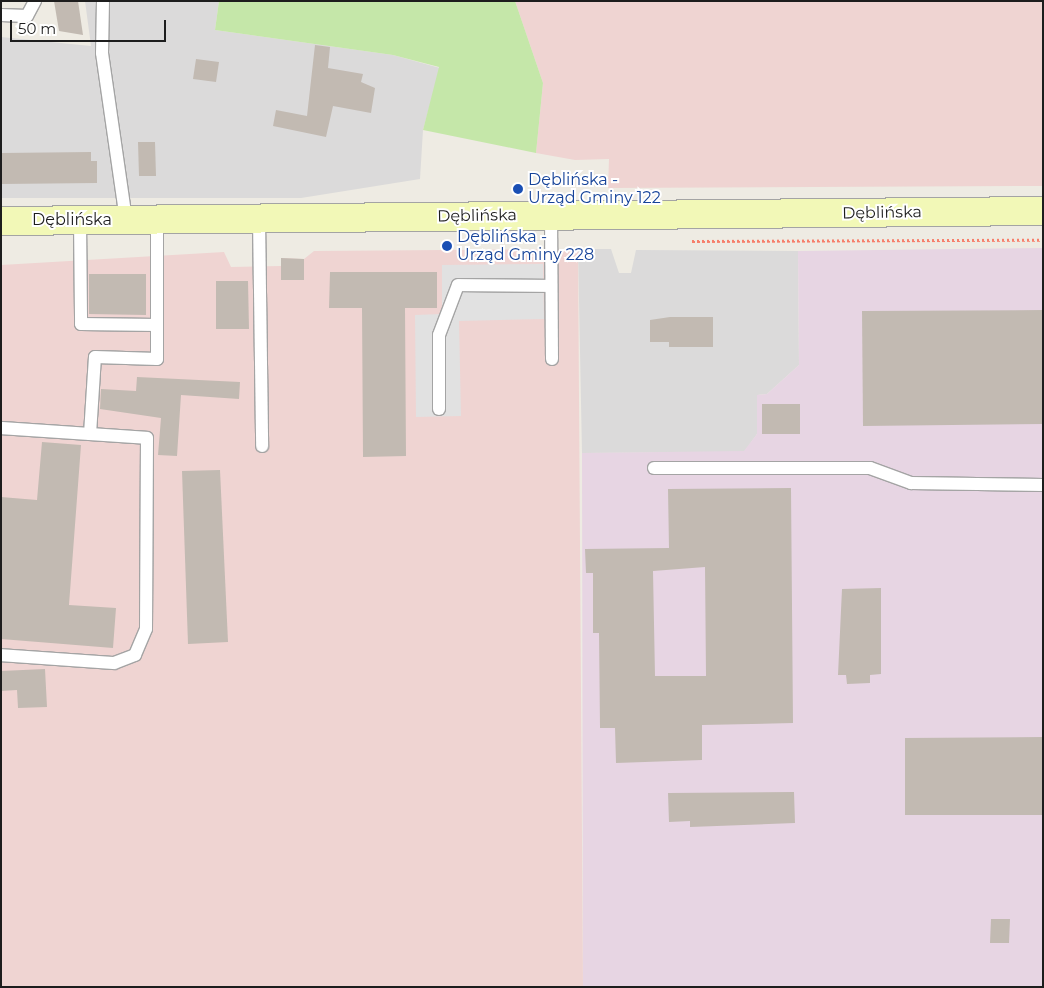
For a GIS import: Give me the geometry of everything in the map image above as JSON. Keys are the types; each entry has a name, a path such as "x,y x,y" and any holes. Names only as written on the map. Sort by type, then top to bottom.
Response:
{"main road":[{"name":"Dęblińska","path":"1,221 1043,211"}],"lane":[{"path":"1,15 26,16 35,1"},
{"path":"103,1 102,54 126,220"},
{"path":"551,216 552,359"},
{"path":"259,219 262,446"},
{"path":"80,220 81,324 157,325"},
{"path":"90,434 95,357 157,359 157,220"},
{"path":"439,409 439,335 458,285 551,286"},
{"path":"1,428 147,438 146,629 135,655 114,663 1,655"},
{"path":"654,468 870,468 911,483 1043,485"}],"shaded area":[{"path":"85,1 219,1 215,30 393,55 440,68 423,130 420,179 301,198 1,198 1,37 91,46"},
{"path":"515,1 1043,1 1043,186 608,188 609,159 575,160 536,153 543,83"},
{"path":"1043,248 1043,987 583,987 582,453 744,451 757,434 757,395 767,394 799,365 798,251"},
{"path":"578,249 611,249 619,273 631,273 636,250 798,251 799,365 767,394 757,395 757,434 744,452 582,453"},
{"path":"578,249 583,987 1,987 1,265 224,252 231,267 281,266 281,258 304,259 314,251"},
{"path":"543,264 544,319 459,321 461,416 416,417 415,315 442,314 442,265"}],"green space":[{"path":"219,1 515,1 543,83 536,153 423,130 439,67 393,55 215,30"}],"building":[{"path":"54,1 78,1 83,35 59,31"},
{"path":"315,45 330,47 328,68 363,74 361,82 375,88 371,113 333,106 326,137 273,126 276,110 307,116"},
{"path":"196,59 219,62 216,82 193,79"},
{"path":"138,142 155,142 156,176 139,176"},
{"path":"91,152 91,161 97,161 97,183 1,184 1,153"},
{"path":"281,258 304,259 304,280 281,280"},
{"path":"330,272 437,272 437,308 405,308 406,456 363,457 362,308 329,308"},
{"path":"89,274 146,274 146,315 89,314"},
{"path":"216,281 248,281 249,329 216,329"},
{"path":"1043,310 1043,424 863,426 862,311"},
{"path":"670,317 713,317 713,347 669,347 669,342 650,342 650,320"},
{"path":"137,377 240,382 239,399 181,395 177,456 158,455 161,418 100,409 101,389 136,391"},
{"path":"762,404 800,404 800,434 762,434"},
{"path":"42,442 81,445 69,605 116,608 113,648 1,639 1,497 37,500"},
{"path":"220,470 228,642 188,644 182,471"},
{"path":"791,488 793,723 702,725 702,760 616,763 615,728 600,728 599,633 593,633 593,573 586,573 585,549 669,548 668,489","holes":["705,567 706,676 655,676 653,571"]},
{"path":"881,588 881,674 870,675 870,683 847,684 846,675 838,675 842,589"},
{"path":"45,669 47,707 18,708 17,690 1,691 1,671"},
{"path":"1043,737 1043,815 905,815 905,738"},
{"path":"794,792 795,823 690,827 690,821 669,822 668,793"},
{"path":"991,919 1010,919 1009,943 990,943"}],"place":[{"name":"Dęblińska - Urząd Gminy 122","path":"518,189"},
{"name":"Dęblińska - Urząd Gminy 228","path":"447,246"}]}
